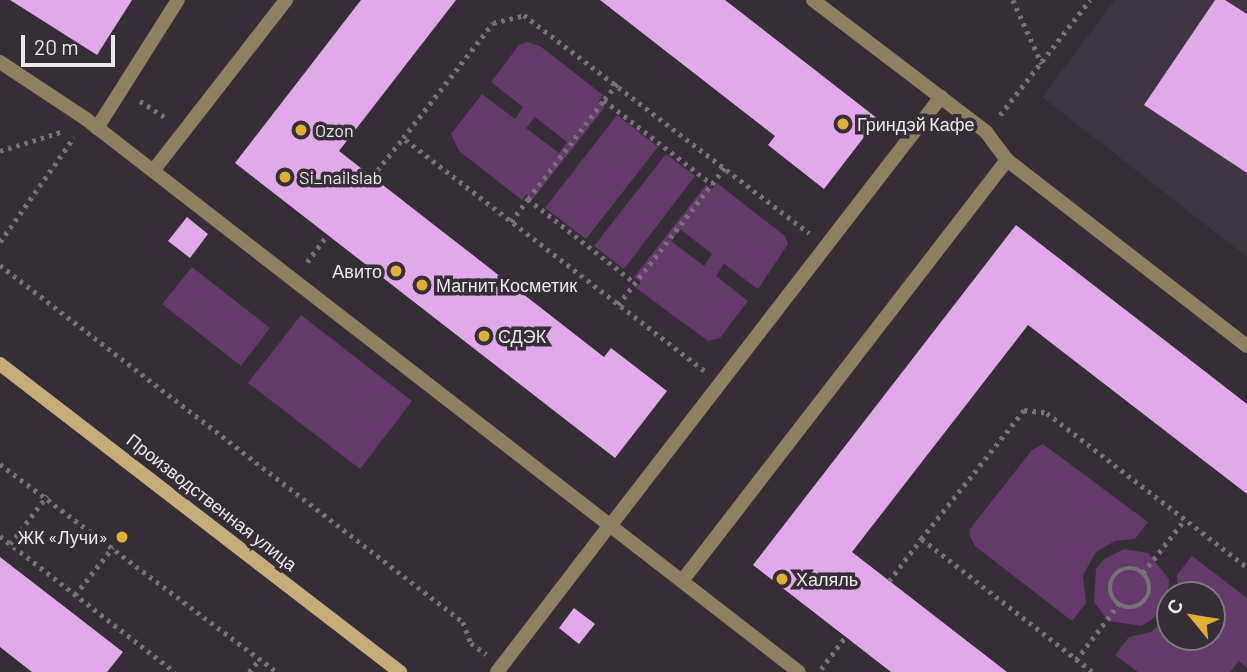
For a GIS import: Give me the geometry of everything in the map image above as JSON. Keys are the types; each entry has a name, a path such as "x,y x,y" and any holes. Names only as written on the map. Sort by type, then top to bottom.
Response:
{"main road":[{"name":"Производственная улица","path":"0,364 400,672"}],"lane":[{"path":"88,124 122,90 178,0"},
{"path":"153,171 286,0"},
{"path":"813,0 986,132 1007,160 1247,346"},
{"path":"0,62 153,171 799,672"},
{"path":"497,672 941,97"},
{"path":"682,581 1007,160"}],"path":[{"path":"1013,0 1042,65"},
{"path":"986,132 1042,65 1090,0"},
{"path":"372,177 493,23 503,17 524,15 537,22 826,246"},
{"path":"511,222 618,84"},
{"path":"122,90 186,130"},
{"path":"604,100 712,184"},
{"path":"0,151 88,124"},
{"path":"0,242 88,124"},
{"path":"403,138 720,384"},
{"path":"618,305 725,167"},
{"path":"528,199 635,283"},
{"path":"293,280 327,235"},
{"path":"0,265 463,622 471,643 486,654"},
{"path":"889,581 1016,416 1030,409 1047,413 1247,567"},
{"path":"0,464 47,496 277,672"},
{"path":"10,544 47,496"},
{"path":"1143,573 1185,519"},
{"path":"0,536 175,672"},
{"path":"921,540 1092,672"},
{"path":"75,595 113,547"},
{"path":"1118,606 1109,592 1113,576 1128,568 1143,573"},
{"path":"1118,606 1135,608 1149,597 1143,573"},
{"path":"1076,660 1118,606"},
{"path":"818,672 845,637"},
{"path":"249,672 260,659"}],"shaded area":[{"path":"1115,0 1247,0 1247,257 1042,97"},
{"path":"527,42 540,46 603,95 599,101 605,107 533,199 527,194 522,200 459,151 451,134 482,94 515,119 523,107 491,82 519,45","holes":["535,117 567,142 559,153 526,128"]},
{"path":"617,115 658,147 586,239 545,208"},
{"path":"666,154 695,176 624,269 594,246"},
{"path":"717,183 785,236 788,244 758,289 724,264 716,276 748,301 720,338 708,341 636,288 641,282 634,277 706,185 712,189","holes":["680,229 712,254 704,266 671,241"]},
{"path":"192,267 270,328 241,366 162,304"},
{"path":"301,315 412,401 360,469 248,383"},
{"path":"1043,444 1148,522 1135,539 1115,541 1096,552 1083,575 1086,603 1072,621 975,546 970,536 970,529 1032,450"},
{"path":"1124,549 1148,553 1169,579 1156,581 1156,616 1142,626 1108,621 1094,602 1096,569 1104,559"},
{"path":"1192,556 1225,581 1177,581 1177,575"},
{"path":"1226,582 1247,598 1247,668 1239,661 1230,672 1138,672 1115,655 1129,637 1151,632 1156,628 1156,651 1226,651"}],"building":[{"path":"10,0 132,0 97,55"},
{"path":"361,0 456,0 339,151 604,357 611,348 667,391 615,458 235,163"},
{"path":"600,0 725,0 878,119 824,189 768,145 775,136"},
{"path":"1215,0 1225,0 1247,14 1247,173 1144,105"},
{"path":"187,217 208,234 190,258 168,241"},
{"path":"1016,225 1247,404 1247,494 1028,325 852,552 1007,672 891,672 753,565"},
{"path":"0,557 123,652 107,672 32,672 0,647"},
{"path":"574,608 595,624 579,644 559,628"}],"place":[{"name":"Гриндэй Кафе","path":"843,124"},
{"name":"Ozon","path":"301,130"},
{"name":"Si_nailslab","path":"285,177"},
{"name":"Авито","path":"396,271"},
{"name":"Магнит Косметик","path":"422,285"},
{"name":"СДЭК","path":"484,336"},
{"name":"ЖК «Лучи»","path":"122,537"},
{"name":"Халяль","path":"782,579"}]}
